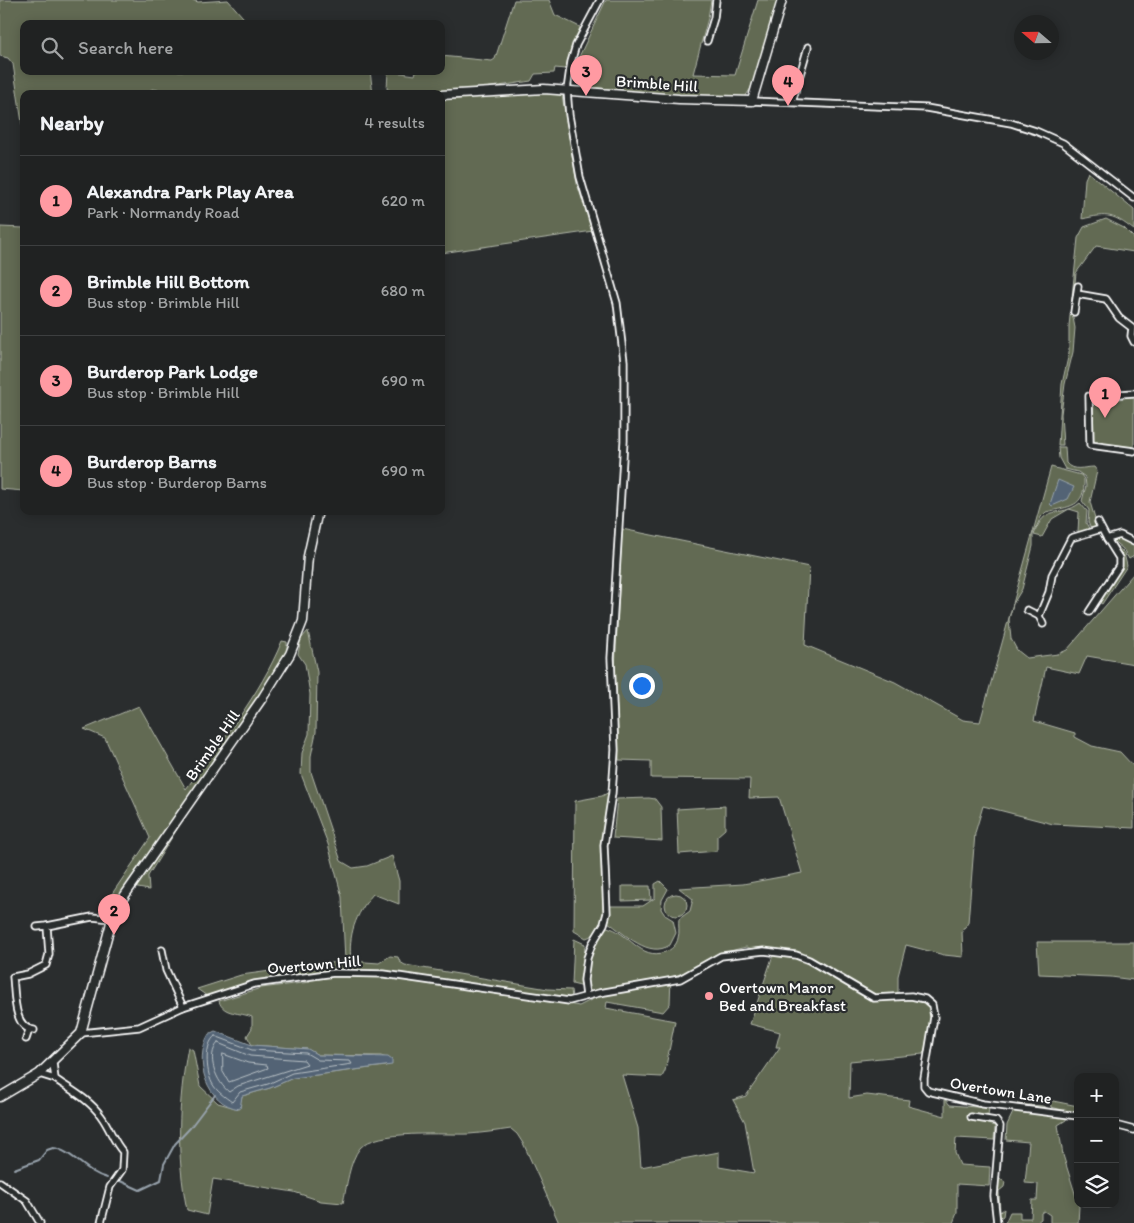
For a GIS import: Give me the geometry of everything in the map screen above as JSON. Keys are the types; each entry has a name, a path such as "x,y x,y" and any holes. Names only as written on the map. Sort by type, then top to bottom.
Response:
{"main road":[{"path":"752,101 782,0"},
{"name":"Brimble Hill","path":"445,95 510,89 567,90 680,99 752,101"},
{"name":"Brimble Hill","path":"81,1033 112,920 141,870 263,697 290,654 303,621 308,556 317,515"},
{"path":"0,1098 53,1063 81,1033"}],"street":[{"path":"707,41 716,0"},
{"path":"586,996 584,980 587,958 592,944 604,924 607,913 604,845 612,799 615,750 611,658 624,441 624,361 617,303 580,177 569,115 567,90 571,62 576,45 598,1"},
{"path":"792,102 808,47"},
{"path":"783,89 794,92"},
{"path":"752,101 926,108 1023,126 1047,135 1074,150 1134,198"},
{"path":"1074,312 1078,286"},
{"path":"1077,294 1106,300 1119,318 1133,328 1131,336 1134,342"},
{"path":"1134,393 1089,396 1090,445 1134,451"},
{"path":"1089,612 1119,566 1119,558 1098,522"},
{"path":"1039,616 1049,592 1052,575 1071,538 1101,529"},
{"path":"1107,539 1120,534 1134,542"},
{"path":"1027,610 1039,616 1043,624"},
{"path":"37,927 92,916 112,920"},
{"path":"6,978 28,974 46,965 49,954 47,926"},
{"path":"162,950 166,970 183,1007"},
{"name":"Overtown Lane","path":"586,996 680,978 711,960 727,955 754,951 796,955 817,963 874,998 916,996 929,1002 933,1007 934,1017 924,1078 924,1086 928,1091 983,1104 1074,1115"},
{"name":"Overtown Hill","path":"81,1033 139,1026 183,1007 260,982 348,973 400,976 563,1001 586,996"},
{"path":"13,977 18,1018 23,1026 32,1030 26,1039"},
{"path":"53,1063 55,1080"},
{"path":"39,1074 55,1080 95,1108 107,1125 116,1144 123,1152 122,1170 110,1187 101,1223"},
{"path":"971,1117 996,1121 1000,1126 994,1196 997,1223"},
{"path":"1119,1126 1134,1130"},
{"path":"0,1182 27,1201 40,1223"}],"green space":[{"path":"0,0 192,0 198,2 228,0 246,20 20,20 20,75 371,75 372,90 20,90 20,110 13,64 8,58 0,56"},
{"path":"514,0 549,0 555,15 580,27 565,69 555,68 554,73 535,74 531,81 445,92 445,90 387,89 388,75 445,75 445,56 492,61 495,59"},
{"path":"606,0 711,0 693,74 735,75 758,0 779,0 751,88 745,97 689,97 580,86 581,72 575,70 577,61"},
{"path":"535,93 562,95 577,184 593,231 445,252 445,100"},
{"path":"1088,172 1134,210 1134,230 1110,216 1082,219 1085,179"},
{"path":"1106,219 1124,228 1134,238 1134,252 1096,246 1076,273 1072,312 1075,328 1073,352 1065,384 1061,414 1063,445 1058,445 1062,384 1069,353 1069,326 1078,238 1084,227"},
{"path":"0,227 20,228 20,491 0,489"},
{"path":"1134,395 1134,449 1094,442 1093,400 1108,397 1118,399"},
{"path":"1058,447 1065,447 1066,463 1069,466 1075,468 1094,467 1097,471 1090,502 1097,526 1092,532 1088,522 1089,510 1082,501 1086,486 1085,477 1078,472 1065,469 1059,458"},
{"path":"1051,467 1081,475 1084,479 1084,488 1079,501 1069,507 1046,512 1041,517 1033,534 1033,546 1022,589 1013,604 1009,619 1011,639 1017,650 1027,658 1058,654 1067,650 1134,573 1134,664 1087,656 1079,674 1046,667 1034,721 1075,733 1075,737 1092,746 1120,752 1134,767 1134,828 1053,824 983,806 975,833 968,923 962,931 963,957 944,955 906,945 898,976 898,995 877,995 880,1001 916,999 923,1001 928,1006 931,1013 931,1024 923,1054 850,1061 849,1098 867,1095 909,1100 908,1106 945,1116 945,1099 950,1105 989,1108 987,1124 995,1126 994,1140 956,1138 955,1153 960,1165 990,1167 989,1186 957,1184 957,1213 953,1223 559,1223 524,1145 517,1134 511,1129 469,1134 396,1135 369,1142 360,1148 353,1160 343,1203 321,1201 294,1192 213,1179 207,1215 187,1210 181,1169 180,1108 188,1047 193,1050 200,1086 218,1103 239,1109 242,1096 270,1088 293,1078 386,1066 392,1060 381,1056 318,1055 307,1049 252,1045 247,1036 252,1028 252,1017 228,1011 221,1006 219,1001 261,988 310,982 265,979 207,996 197,989 241,975 345,961 342,897 328,844 301,774 302,753 309,734 310,694 305,664 298,654 301,639 308,631 317,672 316,732 311,756 311,772 341,861 353,868 367,866 392,856 399,881 399,904 373,894 357,918 352,934 351,961 379,963 390,956 398,957 400,962 405,965 548,989 571,990 572,998 558,1002 579,1006 597,997 588,988 572,984 574,939 585,944 584,962 593,945 607,927 622,934 648,953 665,952 676,943 679,933 679,919 690,911 693,899 679,888 743,884 802,873 779,797 749,798 750,779 651,778 651,761 619,760 615,670 622,529 809,567 805,645 895,682 963,720 980,722","holes":["746,947 773,955 750,1024 780,1032 776,1047 780,1047 746,1096 733,1100 745,1122 754,1173 719,1167 719,1152 641,1167 638,1128 622,1075 662,1077 665,1071 675,1021 606,1008 607,1002 663,1012 670,1004 671,977 689,971 718,954"]},
{"path":"1080,503 1087,511 1086,523 1091,532 1078,533 1079,512 1069,509"},
{"path":"1069,509 1052,519 1042,537 1034,535 1043,518"},
{"path":"1118,537 1134,544 1134,556 1129,559 1123,549 1111,539"},
{"path":"1113,543 1124,553 1127,566 1102,604 1099,602 1121,567"},
{"path":"282,641 287,642 287,651 261,694 186,801 182,821 148,876 149,890 127,886 112,911 99,913 150,838 105,738 84,729 139,706 186,789 251,699 263,680"},
{"path":"611,791 603,831 605,909 602,923 596,933 586,938 574,931 575,801 602,796"},
{"path":"617,799 655,799 661,807 662,841 613,838"},
{"path":"725,806 725,829 717,836 717,851 679,854 677,809"},
{"path":"660,881 668,889 662,900 661,909 665,915 673,920 676,933 670,945 662,949 654,949 638,943 608,922 610,906 643,906 655,898 655,884"},
{"path":"622,886 650,886 651,900 622,901"},
{"path":"676,894 684,897 687,905 684,913 676,916 668,913 665,905 668,897"},
{"path":"1037,942 1134,942 1134,980 1111,977 1039,974"},
{"path":"1053,1101 1074,1105 1074,1113 1051,1107 1050,1103"},
{"path":"1017,1104 1042,1106 1067,1116 1066,1120 1058,1125 1063,1155 1074,1190 1074,1208 1079,1208 1078,1223 1050,1223 1050,1215 1044,1211 1041,1213 1041,1219 1036,1223 1005,1223 1010,1212 1020,1212 1020,1218 1031,1218 1032,1200 1037,1200 1038,1184 1025,1183 1029,1142 1006,1140 1007,1125"},
{"path":"998,1178 1005,1182 1004,1187 999,1191 1000,1212 1004,1209 1003,1216 1000,1218 996,1198"}],"water":[{"path":"1058,480 1074,487 1068,499 1052,506 1050,504"},
{"path":"215,1031 252,1045 308,1049 318,1055 388,1057 392,1060 392,1065 293,1078 270,1088 242,1096 240,1109 228,1106 219,1099 211,1090 206,1080 202,1056 204,1045 209,1034"}],"waterway":[{"path":"118,1180 140,1190 161,1180 164,1164 175,1144 190,1128 215,1095"},
{"path":"14,1169 39,1160 47,1150 53,1148 66,1153 92,1171 107,1178"}],"place":[{"name":"Burderop Park Lodge","path":"586,96"},
{"name":"Burderop Barns","path":"788,106"},
{"name":"Alexandra Park Play Area","path":"1105,418"},
{"name":"Brimble Hill Bottom","path":"114,935"},
{"name":"Overtown Manor Bed and Breakfast","path":"709,996"}]}
